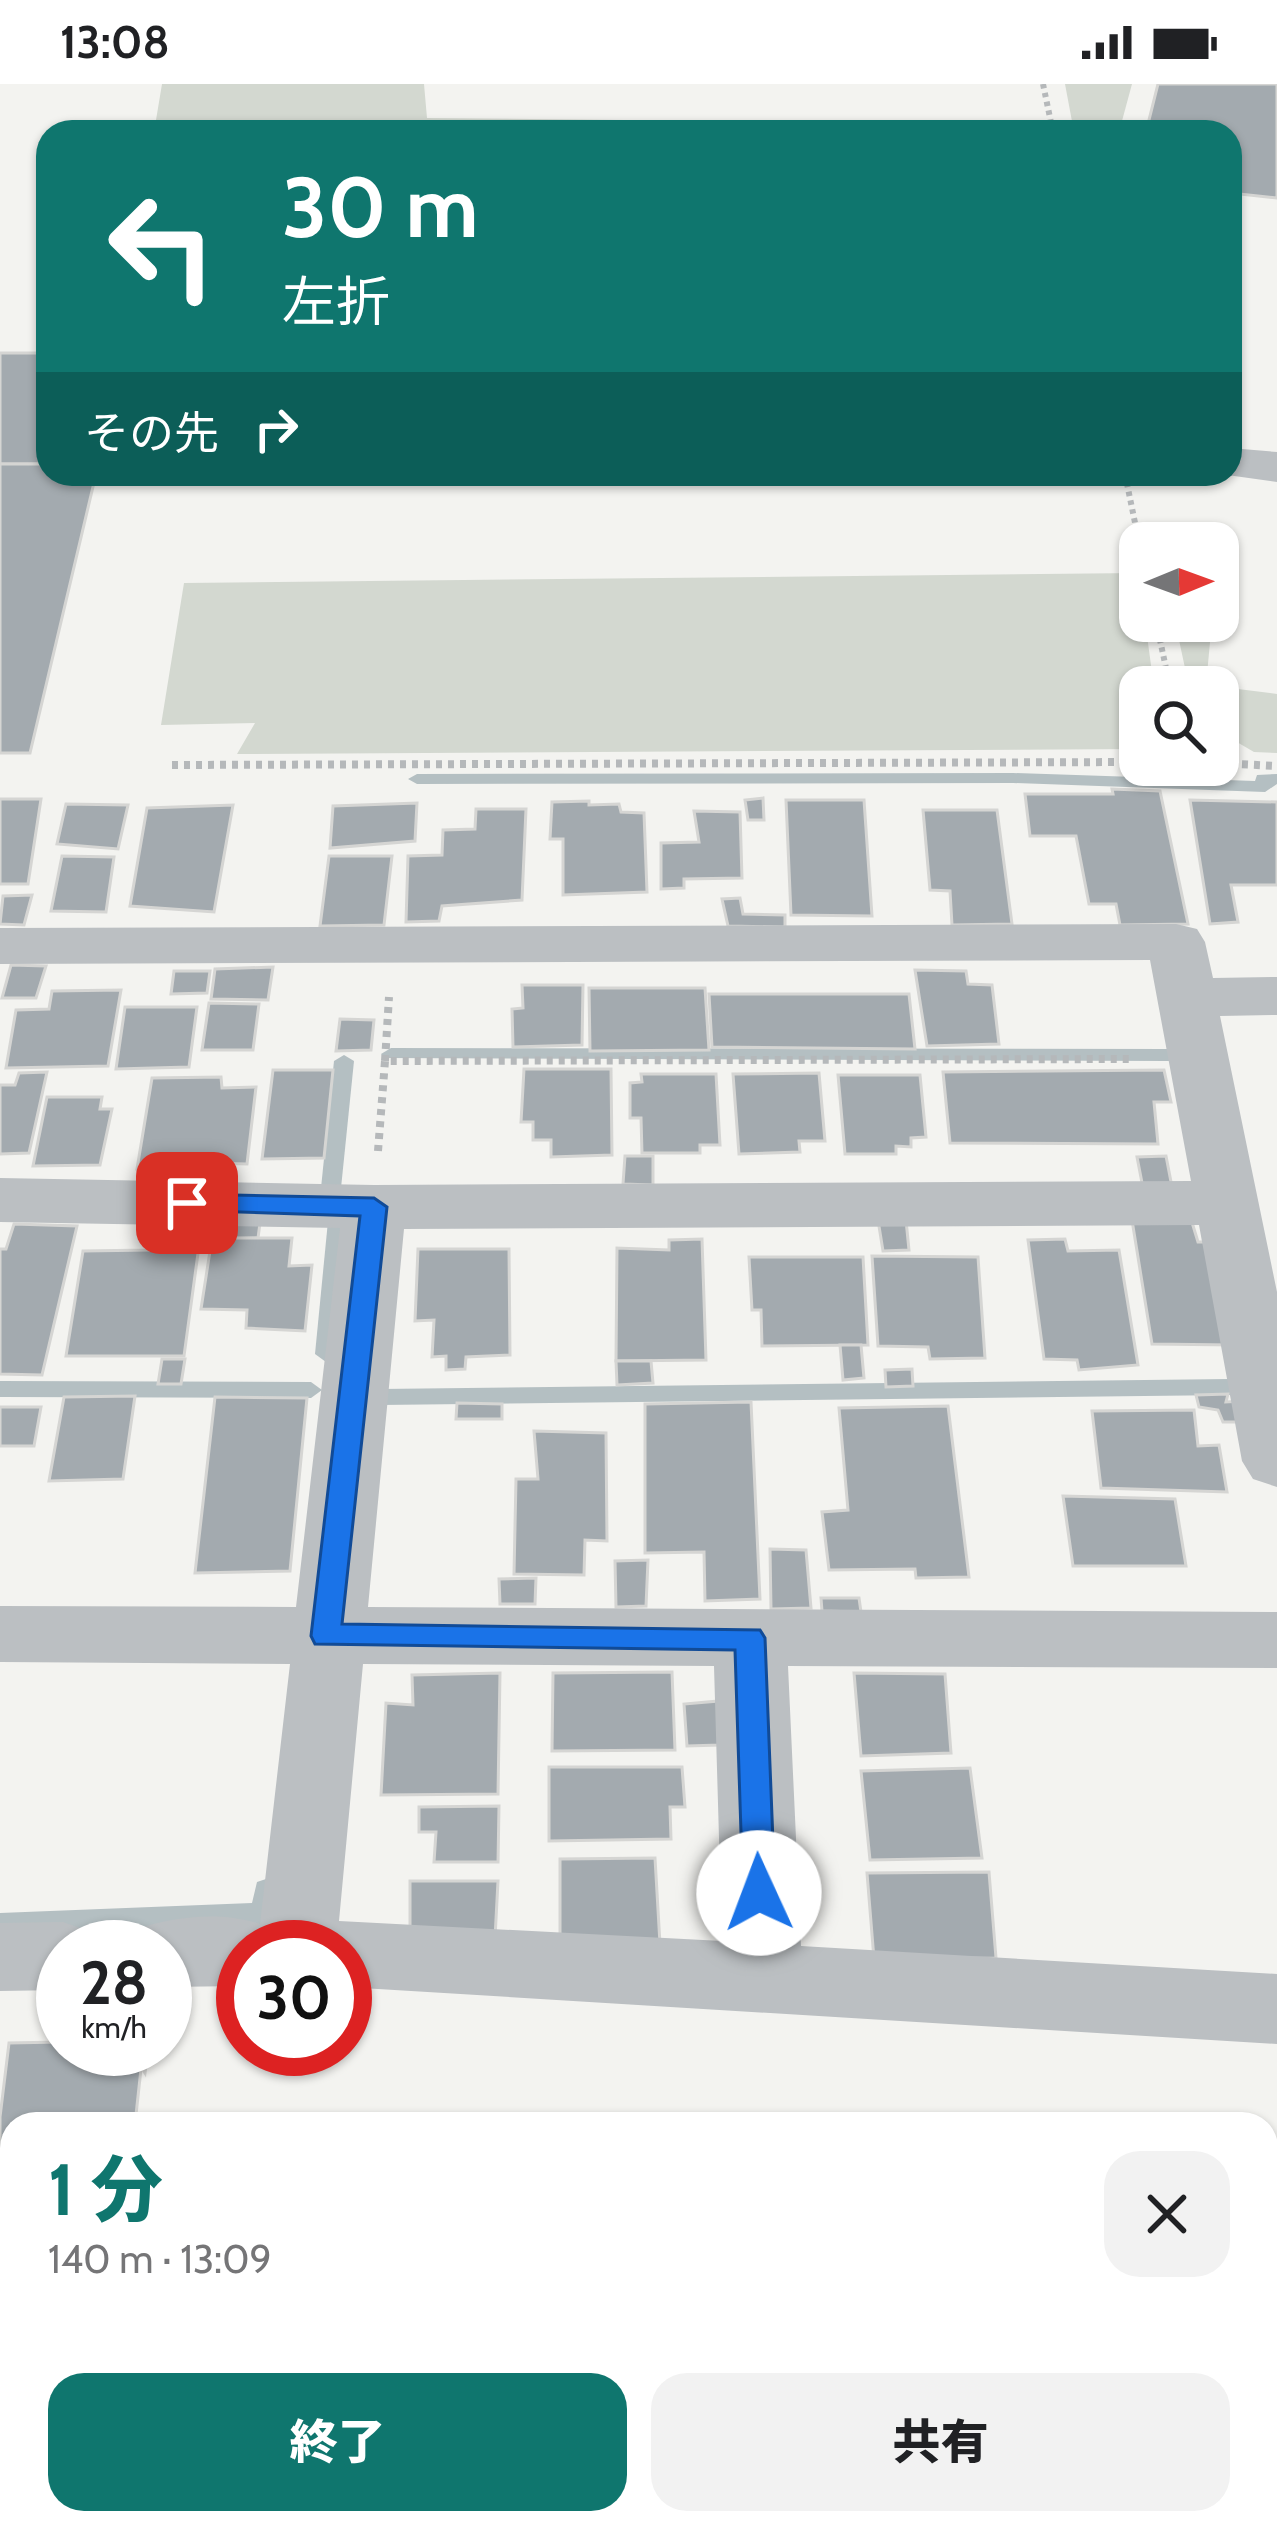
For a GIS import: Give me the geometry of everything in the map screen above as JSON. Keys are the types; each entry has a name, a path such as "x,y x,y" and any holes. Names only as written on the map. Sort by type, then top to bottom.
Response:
{"street":[{"path":"1242,463 1277,467"},
{"path":"0,946 1176,942 1277,1461"},
{"path":"1189,997 1277,996"},
{"path":"0,1200 374,1207 1227,1203"},
{"path":"300,1920 374,1207"},
{"path":"0,1634 1277,1640"},
{"path":"750,1638 763,1978"},
{"path":"372,1955 1277,2009"},
{"path":"0,1957 36,1956"}],"path":[{"path":"1042,84 1050,120"},
{"path":"1127,486 1135,522"},
{"path":"172,765 1119,762"},
{"path":"1239,764 1277,766"},
{"path":"374,1207 385,1061 1201,1059"}],"shaded area":[{"path":"162,84 424,84 427,118 626,120 156,120"},
{"path":"1065,84 1132,84 1122,120 1072,120"},
{"path":"1119,573 1119,642 1148,642 1151,666 1119,666 1119,749 237,754 255,723 161,725 184,583"},
{"path":"1179,642 1210,642 1208,666 1185,666"},
{"path":"1239,689 1277,694 1277,753 1254,752 1239,743"}],"building":[{"path":"1158,84 1277,84 1277,198 1242,194 1242,120 1149,120"},
{"path":"0,353 36,353 36,464 0,464"},
{"path":"0,464 36,464 36,486 93,486 30,753 0,753"},
{"path":"1112,789 1160,791 1188,924 1120,925 1116,904 1089,904 1076,836 1030,836 1025,794 1113,794"},
{"path":"763,798 764,820 748,820 745,800"},
{"path":"0,799 41,799 28,884 0,884"},
{"path":"786,800 864,800 872,916 791,915"},
{"path":"1190,800 1277,802 1277,885 1231,885 1238,922 1210,924"},
{"path":"589,801 589,805 619,804 621,812 644,813 647,892 563,895 563,839 550,839 552,802"},
{"path":"417,803 415,841 330,848 333,806"},
{"path":"66,804 128,805 118,849 57,844"},
{"path":"233,805 214,912 130,906 147,808"},
{"path":"476,809 526,809 522,900 442,906 439,921 406,922 408,856 442,855 443,830 475,829"},
{"path":"923,810 997,810 1012,924 952,925 950,891 930,890"},
{"path":"694,811 740,812 742,878 684,879 684,888 661,889 661,843 699,842"},
{"path":"62,856 114,857 106,912 51,911"},
{"path":"329,856 392,856 384,925 320,926"},
{"path":"32,895 24,925 0,924 3,896"},
{"path":"740,898 743,914 785,915 785,927 728,926 722,899"},
{"path":"11,965 46,966 36,998 2,998"},
{"path":"273,967 268,1000 211,999 215,969"},
{"path":"915,970 966,971 968,984 992,985 999,1044 927,1046"},
{"path":"174,971 210,971 207,993 171,994"},
{"path":"522,985 583,985 582,1045 513,1047 512,1009 523,1008"},
{"path":"589,988 705,988 709,1050 590,1051"},
{"path":"121,990 108,1066 6,1068 16,1010 49,1009 52,991"},
{"path":"709,994 909,994 915,1049 712,1047"},
{"path":"209,1003 259,1004 253,1050 202,1050"},
{"path":"125,1007 197,1007 189,1067 116,1069"},
{"path":"340,1019 374,1020 371,1050 336,1051"},
{"path":"524,1069 611,1069 612,1155 551,1157 551,1140 533,1140 533,1122 521,1122"},
{"path":"273,1070 333,1070 324,1158 262,1159"},
{"path":"1164,1070 1171,1102 1154,1102 1158,1144 950,1143 943,1072"},
{"path":"47,1072 29,1153 0,1154 0,1085 15,1085 19,1073"},
{"path":"819,1073 825,1141 799,1141 800,1152 739,1154 733,1074"},
{"path":"641,1074 716,1074 720,1145 700,1145 700,1153 642,1153 641,1118 630,1118 630,1083 642,1082"},
{"path":"838,1075 920,1075 926,1137 911,1138 911,1147 896,1146 896,1154 845,1154"},
{"path":"221,1077 222,1088 256,1087 247,1164 207,1163 204,1178 174,1179 176,1167 137,1169 152,1078"},
{"path":"47,1097 102,1097 100,1109 112,1109 100,1165 33,1166"},
{"path":"625,1156 653,1156 653,1185 623,1184"},
{"path":"1166,1156 1172,1187 1143,1188 1137,1157"},
{"path":"1191,1219 1198,1242 1216,1242 1233,1345 1152,1344 1132,1220"},
{"path":"878,1220 906,1220 909,1250 883,1251"},
{"path":"216,1223 260,1223 258,1238 216,1239"},
{"path":"14,1224 77,1226 42,1375 0,1374 0,1249 6,1249"},
{"path":"202,1224 184,1356 66,1356 83,1251 149,1250 151,1225"},
{"path":"212,1238 292,1238 289,1266 312,1265 305,1331 246,1328 247,1310 201,1309"},
{"path":"702,1239 706,1360 616,1361 617,1248 669,1250 669,1240"},
{"path":"1065,1239 1068,1251 1119,1250 1138,1365 1079,1370 1077,1360 1044,1359 1028,1240"},
{"path":"418,1249 509,1249 510,1355 466,1357 465,1369 446,1370 446,1356 432,1357 434,1320 415,1321"},
{"path":"872,1256 978,1257 985,1358 930,1359 928,1347 878,1346"},
{"path":"749,1257 863,1257 868,1345 762,1346 761,1310 752,1310"},
{"path":"840,1345 861,1345 864,1378 843,1380"},
{"path":"162,1359 185,1359 181,1384 158,1384"},
{"path":"616,1361 651,1361 653,1383 617,1385"},
{"path":"912,1369 913,1386 886,1387 885,1370"},
{"path":"1228,1394 1226,1402 1245,1401 1248,1422 1223,1422 1218,1410 1199,1407 1196,1395"},
{"path":"135,1396 123,1479 49,1481 64,1397"},
{"path":"215,1397 307,1398 290,1571 195,1573"},
{"path":"751,1402 760,1599 705,1601 704,1552 645,1553 645,1404"},
{"path":"457,1403 502,1404 502,1419 456,1419"},
{"path":"948,1406 969,1577 916,1578 915,1569 829,1570 822,1512 848,1510 839,1408"},
{"path":"0,1407 41,1407 34,1446 0,1446"},
{"path":"1194,1410 1198,1446 1219,1445 1227,1492 1101,1488 1092,1411"},
{"path":"534,1431 606,1433 607,1541 585,1540 584,1575 514,1574 516,1479 538,1479"},
{"path":"1063,1496 1175,1499 1186,1566 1073,1566"},
{"path":"770,1549 806,1550 811,1608 771,1609"},
{"path":"648,1560 646,1606 616,1607 615,1561"},
{"path":"536,1578 535,1604 500,1604 499,1579"},
{"path":"821,1598 859,1598 861,1612 822,1611"},
{"path":"672,1672 675,1750 552,1751 553,1673"},
{"path":"500,1673 498,1794 381,1795 386,1703 413,1705 412,1675"},
{"path":"854,1673 945,1674 951,1753 861,1756"},
{"path":"719,1701 720,1745 687,1746 684,1704"},
{"path":"549,1767 682,1767 685,1807 670,1807 671,1839 549,1841"},
{"path":"970,1768 982,1858 870,1860 861,1771"},
{"path":"499,1806 498,1862 434,1862 436,1832 419,1832 419,1807"},
{"path":"655,1858 660,1944 560,1947 560,1859"},
{"path":"989,1872 996,1958 874,1959 867,1873"},
{"path":"410,1881 498,1881 495,1938 410,1939"},
{"path":"36,2042 36,2076 140,2076 136,2112 1,2112 9,2043"}],"waterway":[{"path":"417,779 1013,778 1265,787 1263,779 1277,779"},
{"path":"391,1054 1169,1055"},
{"path":"331,1188 344,1061"},
{"path":"326,1354 338,1221"},
{"path":"380,1397 1230,1387"},
{"path":"0,1389 311,1390"},
{"path":"0,1924 263,1913 266,1889"}],"route":[{"path":"187,1203 374,1207 326,1636 750,1638 759,1893"}]}
